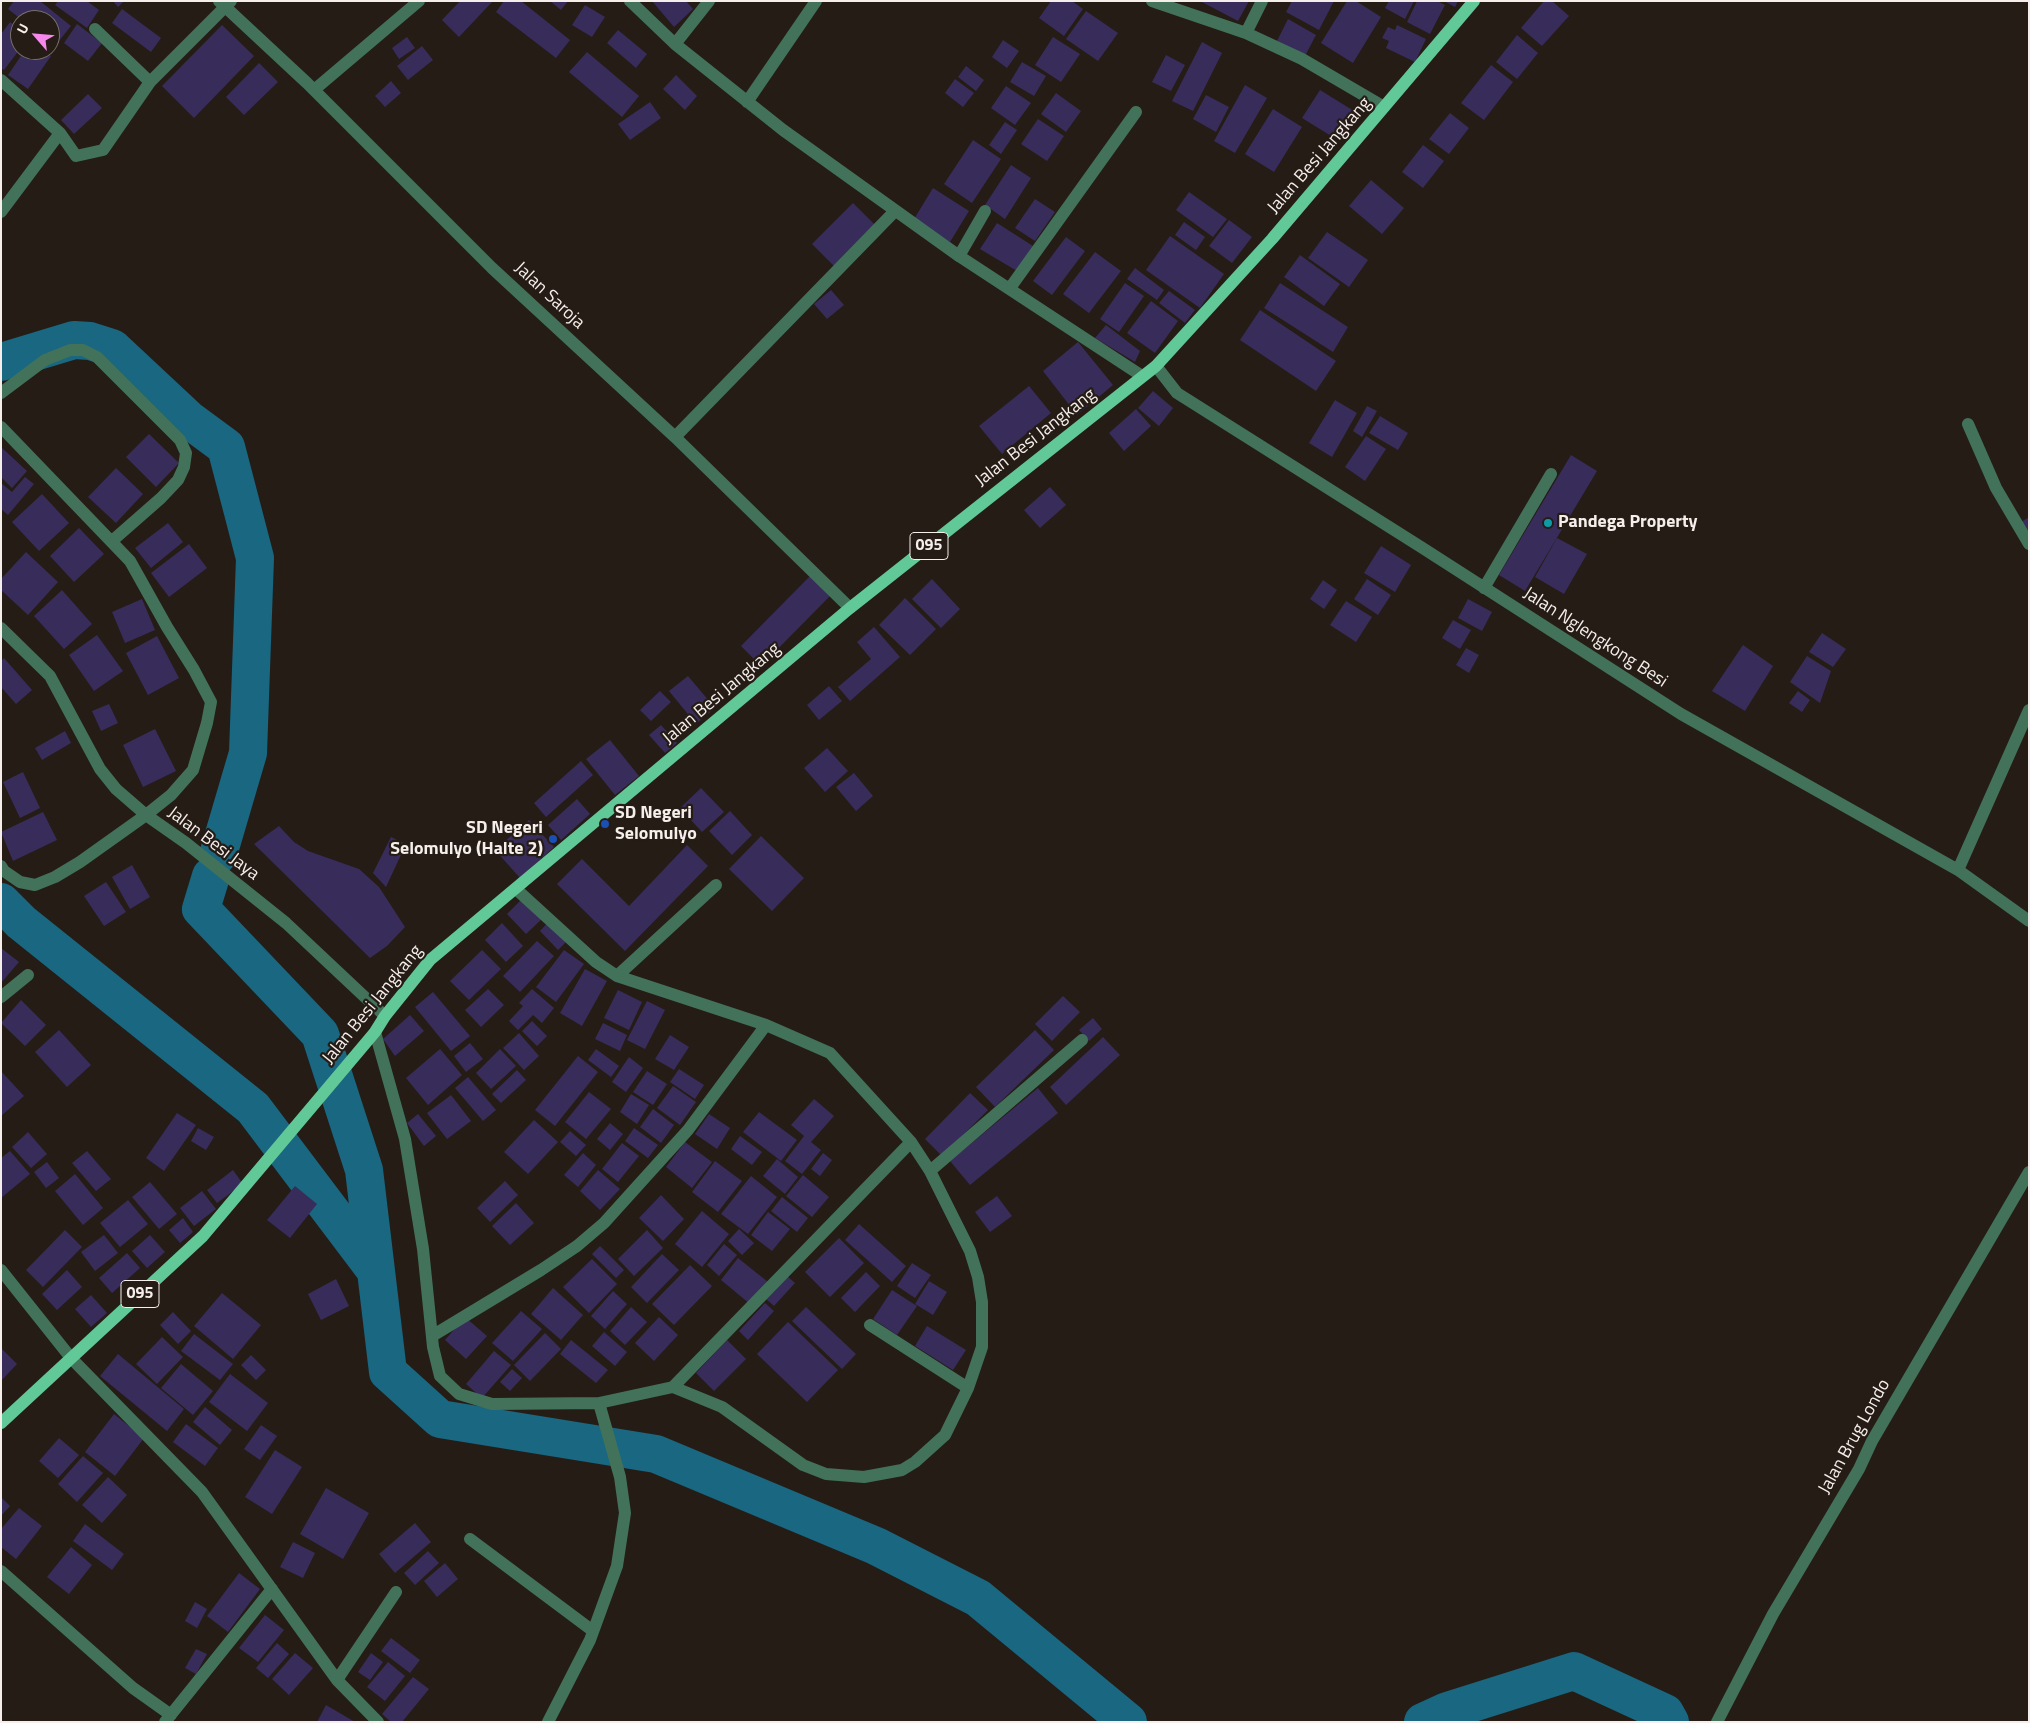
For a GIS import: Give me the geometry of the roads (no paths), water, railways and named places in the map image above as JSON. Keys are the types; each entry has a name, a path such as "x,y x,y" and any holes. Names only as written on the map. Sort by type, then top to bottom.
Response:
{"main road":[{"name":"Jalan Besi Jangkang","path":"1,1423 203,1236 375,1032 385,1016 430,960 850,608 1156,366 1272,239 1474,1"}],"street":[{"path":"314,90 418,1"},
{"path":"675,44 709,1"},
{"path":"747,102 816,1"},
{"path":"1152,1 1246,33 1302,60 1384,107"},
{"path":"1246,33 1262,1"},
{"path":"1,80 60,133 76,156 103,150 150,82 225,3"},
{"name":"Jalan Saroja","path":"225,3 492,268 676,437 850,608"},
{"path":"635,3 675,44 747,102 895,211 959,256 1142,376"},
{"path":"94,29 150,82"},
{"path":"1010,288 1136,112"},
{"path":"1,212 60,133"},
{"path":"676,437 895,211"},
{"path":"959,256 985,211"},
{"path":"1,393 45,360 70,350 83,350 96,357 108,368 180,440 186,453 184,467 178,480 161,498 112,540"},
{"name":"Jalan Nglengkong Besi","path":"1156,366 1177,393 1681,714 1958,870 2029,921"},
{"path":"1968,424 1996,488 2029,544"},
{"path":"1,427 112,540 130,561 167,627 194,670 211,702 207,723 193,770 170,795 146,815 116,789 100,770 50,676 1,628"},
{"path":"1484,588 1551,474"},
{"path":"1958,870 2029,710"},
{"name":"Jalan Besi Jaya","path":"1,866 4,871 20,882 35,885 55,877 80,862 146,815 186,843 286,923 385,1016"},
{"path":"617,976 716,885"},
{"path":"516,889 596,962 617,976 766,1025 830,1053 911,1142 930,1171 970,1251 978,1277 982,1302 982,1347 968,1388 945,1435 915,1462 902,1470 864,1477 826,1474 803,1465 722,1407 673,1386"},
{"path":"1,997 28,975"},
{"path":"432,1336 541,1270 577,1246 604,1223 688,1130 766,1025"},
{"path":"375,1032 405,1139 423,1249 432,1336 440,1376 459,1394 492,1404 599,1403 673,1386 911,1142"},
{"path":"930,1171 1082,1040"},
{"name":"Jalan Brug Londo","path":"1718,1722 1773,1614 2029,1172"},
{"path":"1,1270 71,1358 202,1492 337,1680 374,1720"},
{"path":"870,1325 968,1388"},
{"path":"548,1722 593,1631 617,1566 625,1513 620,1477 599,1403"},
{"path":"470,1539 593,1631"},
{"path":"1,1571 168,1718 272,1589"},
{"path":"337,1680 396,1592"}],"waterway":[{"path":"1,362 74,340 90,341 112,348 188,419 226,447 255,558 248,753 218,855"},
{"path":"211,876 201,909 320,1034 364,1170 388,1372 440,1419 656,1454 876,1546 978,1598 1128,1722"},
{"path":"1,902 21,922 253,1108 376,1271"},
{"path":"1423,1722 1447,1711 1574,1671 1665,1713 1670,1722"}],"place":[{"name":"Pandega Property","path":"1548,523"},
{"name":"SD Negeri Selomulyo","path":"605,824"},
{"name":"SD Negeri Selomulyo (Halte 2)","path":"553,839"}]}
